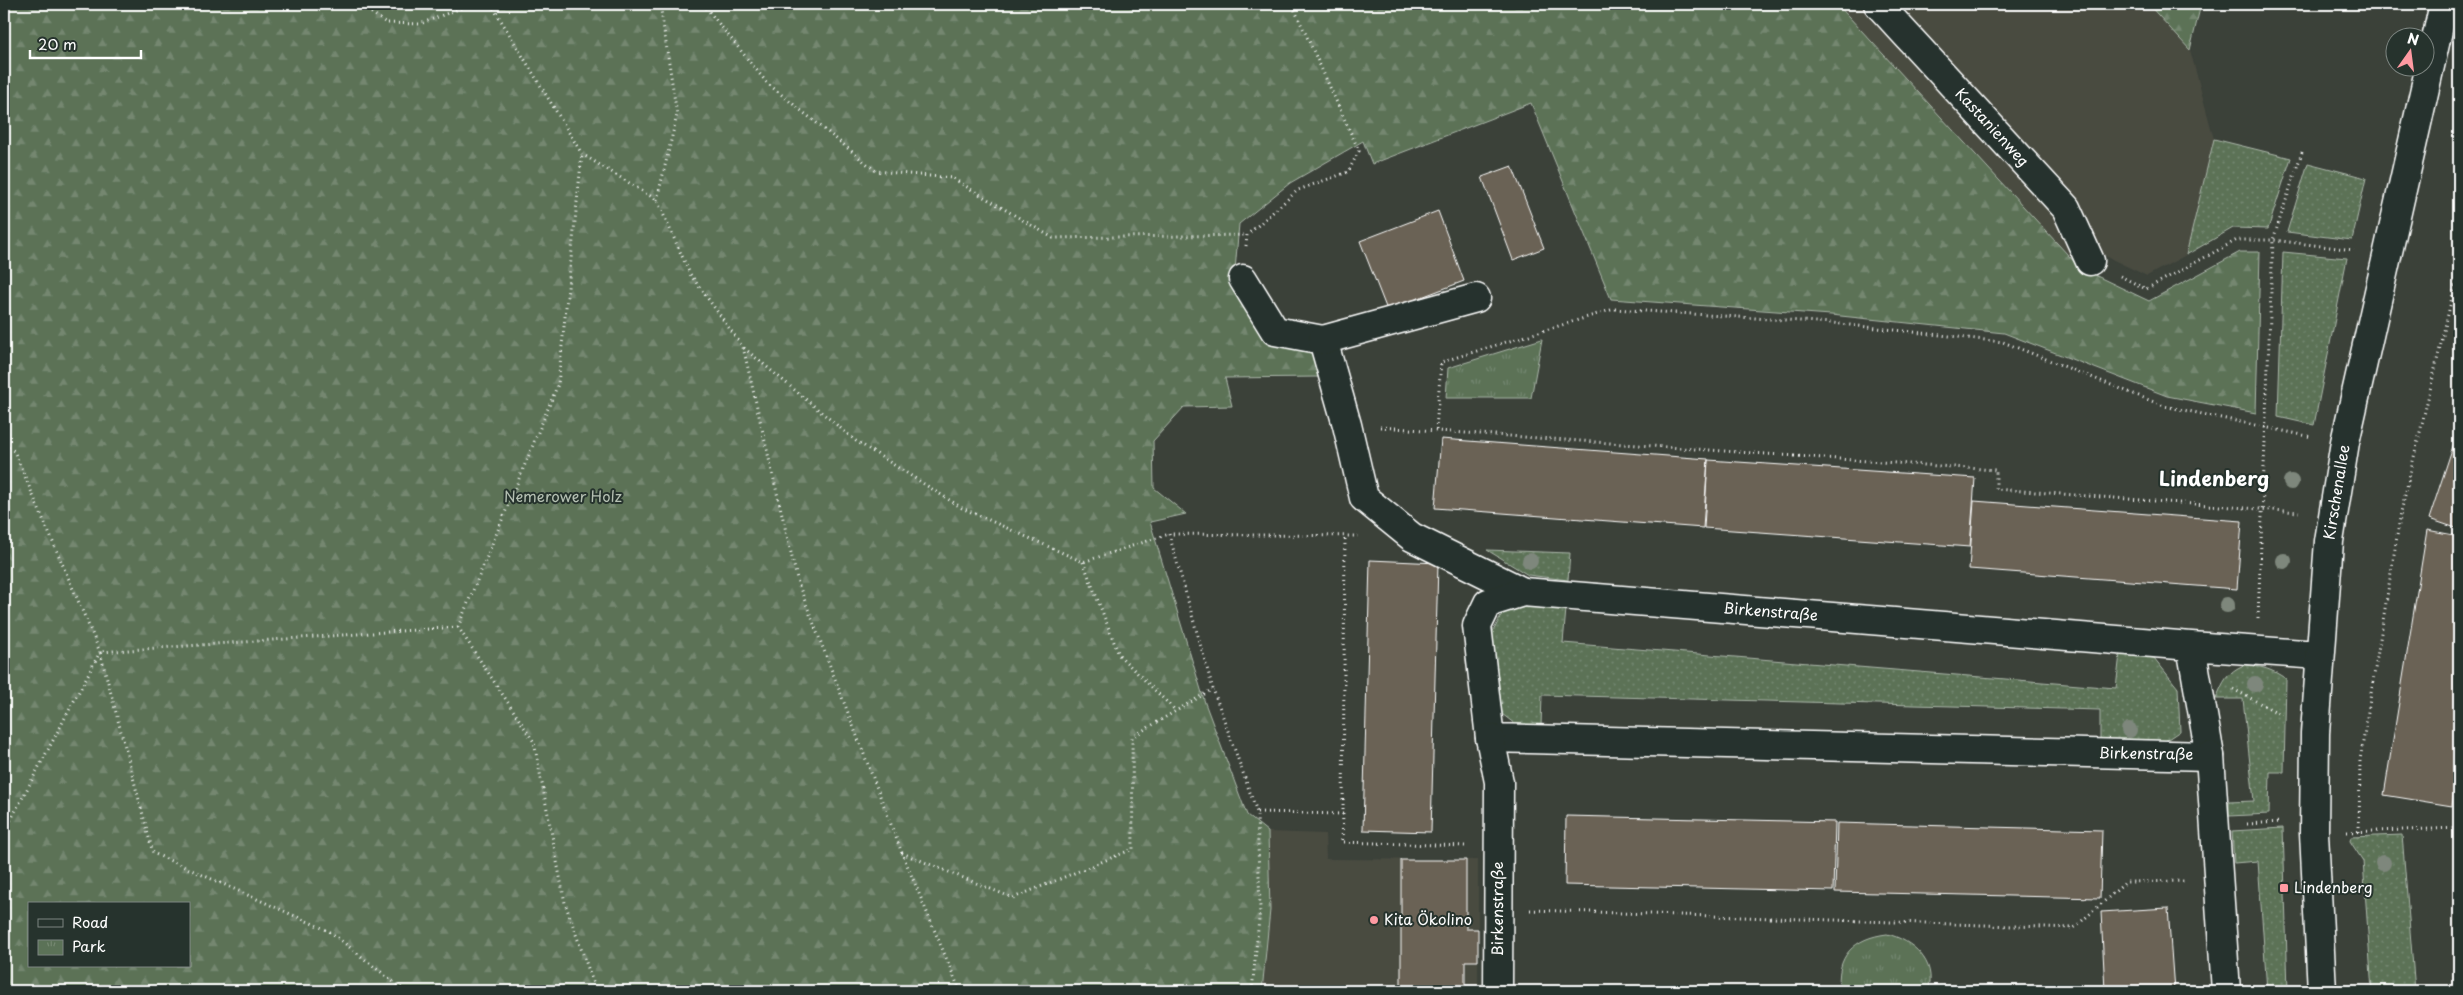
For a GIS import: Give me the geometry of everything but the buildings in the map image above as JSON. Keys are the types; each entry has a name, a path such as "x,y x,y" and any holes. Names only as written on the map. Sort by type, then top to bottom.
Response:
{"street":[{"name":"Kastanienweg","path":"1878,4 2066,208 2090,261"},
{"name":"Kirschenallee","path":"2322,991 2314,827 2315,733 2319,654 2332,514 2345,442 2444,4"},
{"path":"1243,279 1275,331 1323,340 1476,298"},
{"path":"1323,340 1347,425 1364,498 1412,537 1523,592"},
{"name":"Birkenstraße","path":"1498,991 1497,848 1499,782 1490,738 1477,626 1488,603 1523,592 2193,657 2257,652 2319,654"},
{"name":"Birkenstraße","path":"1490,738 2210,756 2193,657"},
{"path":"2210,756 2226,991"}],"path":[{"path":"359,4 386,23 420,24 471,4"},
{"path":"490,4 582,154 657,200 690,274 743,347 856,441 962,508 1083,562 1168,534 1412,537"},
{"path":"657,200 677,115 660,4"},
{"path":"703,4 766,82 876,171 952,178 1053,238 1247,235 1298,190 1348,172 1359,151 1292,4"},
{"path":"2257,652 2272,240 2303,149"},
{"path":"458,627 558,384 582,154"},
{"path":"1243,279 1247,235"},
{"path":"2090,261 2146,289 2237,240 2272,240 2387,254"},
{"path":"2359,832 2360,760 2402,512 2459,268"},
{"path":"1436,430 1441,362 1614,309 1832,323 2003,342 2164,406 2266,428 2345,442"},
{"path":"743,347 798,583 902,853 960,991"},
{"path":"1347,425 1996,470 1996,489 2332,514"},
{"path":"4,445 14,451 100,652 153,853 330,930 405,991"},
{"path":"1168,534 1213,689 1257,812 1260,909 1252,991"},
{"path":"1345,536 1342,842 1497,848"},
{"path":"1083,562 1119,655 1176,712"},
{"path":"100,652 458,627"},
{"path":"458,627 534,742 565,903 596,991"},
{"path":"4,827 8,825 100,652"},
{"path":"2193,657 2315,733"},
{"path":"902,853 1013,898 1133,849 1132,737 1213,689"},
{"path":"1257,812 1343,814"},
{"path":"2216,825 2314,827 2359,832 2459,828"},
{"path":"1497,909 2074,928 2126,882 2219,880"}],"shaded area":[{"path":"1837,4 2148,4 2190,50 2214,139 2186,255 2147,276 2095,251 2080,268"},
{"name":"Kita Ökolino","path":"1268,832 1325,834 1326,859 1478,860 1478,991 1262,991 1270,910"}],"green space":[{"name":"Nemerower Holz","path":"4,4 407,4 412,9 427,4 1837,4 2080,268 2149,301 2240,252 2260,252 2256,413 2167,396 2004,333 1831,315 1611,299 1531,103 1372,164 1363,141 1290,183 1239,224 1234,282 1313,351 1318,377 1225,378 1232,406 1184,407 1153,441 1154,488 1186,514 1150,522 1205,703 1247,815 1268,832 1270,910 1262,991 4,991"},
{"path":"2148,4 2201,4 2190,50"},
{"path":"2214,139 2291,158 2268,229 2233,228 2186,255"},
{"path":"2308,163 2366,178 2352,240 2287,232"},
{"path":"2283,252 2347,258 2314,425 2278,417"},
{"path":"1542,339 1531,398 1446,398 1448,368"},
{"path":"1487,550 1570,553 1568,580 1528,575"},
{"path":"1521,606 1566,609 1563,643 2116,688 2120,654 2154,658 2178,688 2180,731 2165,741 2100,742 2100,710 1542,695 1541,726 1515,724 1502,714 1492,633 1503,613"},
{"path":"2244,665 2266,669 2286,679 2284,772 2270,772 2269,814 2229,816 2229,802 2254,801 2243,699 2216,699 2226,678 2233,671"},
{"path":"2283,828 2288,991 2267,991 2258,861 2234,863 2232,831"},
{"path":"2402,835 2415,991 2372,991 2363,861 2350,841 2351,837"},
{"path":"1887,934 1905,941 1921,954 1929,971 1928,991 1840,991 1839,979 1841,968 1849,951 1865,940"}],"place":[{"name":"Lindenberg","path":"2284,888"},
{"name":"Kita Ökolino","path":"1374,920"}],"district":[{"name":"Lindenberg","path":"2214,479"}]}
